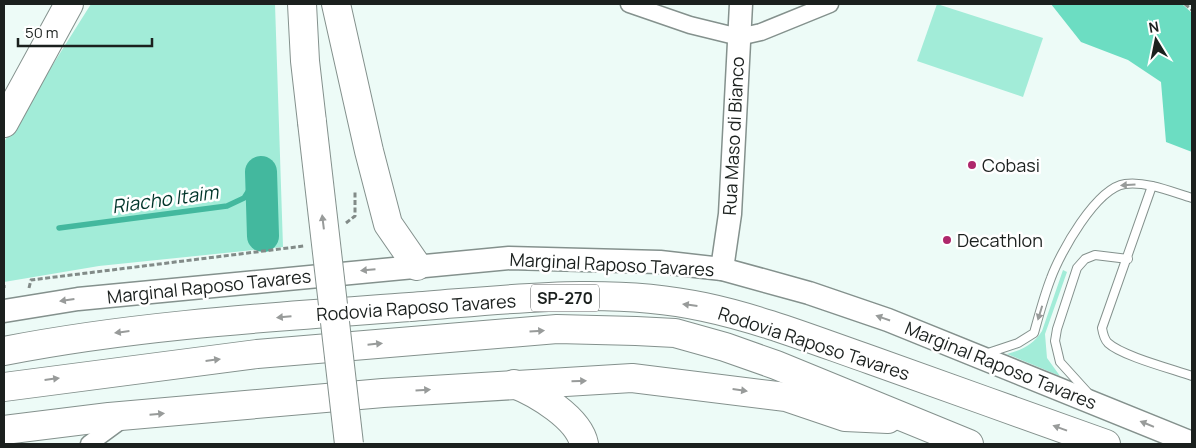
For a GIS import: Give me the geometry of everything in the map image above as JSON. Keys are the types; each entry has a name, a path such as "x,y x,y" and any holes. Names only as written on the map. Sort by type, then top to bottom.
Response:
{"highway":[{"path":"4,122 69,4"},
{"path":"302,4 305,61 348,444"},
{"path":"336,4 368,150 388,224 416,266"},
{"name":"Rodovia Raposo Tavares","path":"4,351 58,340 204,323 494,301 599,296 634,298 703,306 789,331 1106,444"},
{"name":"Rodovia Raposo Tavares","path":"4,387 258,354 557,329 636,330 675,333 724,347 776,365 912,420 963,443"},
{"path":"4,430 383,393 512,383 632,378 786,397 845,417 912,420"},
{"path":"512,383 528,390 563,412 584,444"}],"main road":[{"name":"Rua Maso di Bianco","path":"722,269 730,214 741,4"},
{"name":"Marginal Raposo Tavares","path":"14,308 214,284 509,258 660,262 722,269 844,305 979,355 1192,443"}],"street":[{"path":"629,4 690,25 739,37 761,32 830,4"},
{"path":"89,444 126,417"},
{"path":"4,440 8,444"}],"lane":[{"path":"979,355 996,352 1018,343 1034,333 1051,277 1064,250 1097,202 1114,187 1126,184 1152,186 1192,198"},
{"path":"1152,186 1128,259 1102,328 1104,338 1109,344 1129,354 1192,376"},
{"path":"1098,405 1060,362 1055,341 1057,329 1077,268 1085,259 1096,255 1128,259"}],"path":[{"path":"1185,4 1192,10"},
{"path":"343,226 354,216 355,186"},
{"path":"14,308 31,280 309,244"}],"green space":[{"path":"91,4 275,4 283,247 99,266 4,282 4,142"},
{"path":"937,4 1043,38 1023,97 917,61"},
{"path":"1051,4 1182,4 1192,13 1192,152 1166,142 1161,82 1128,60 1081,42"},
{"path":"1063,270 1067,272 1045,334 1047,358 1060,376 1007,354 1027,346 1042,331"}],"waterway":[{"name":"Riacho Itaim","path":"59,228 227,206 244,198 261,172"},
{"path":"261,172 263,236"}],"place":[{"name":"Cobasi","path":"972,165"},
{"name":"Decathlon","path":"947,240"}]}
